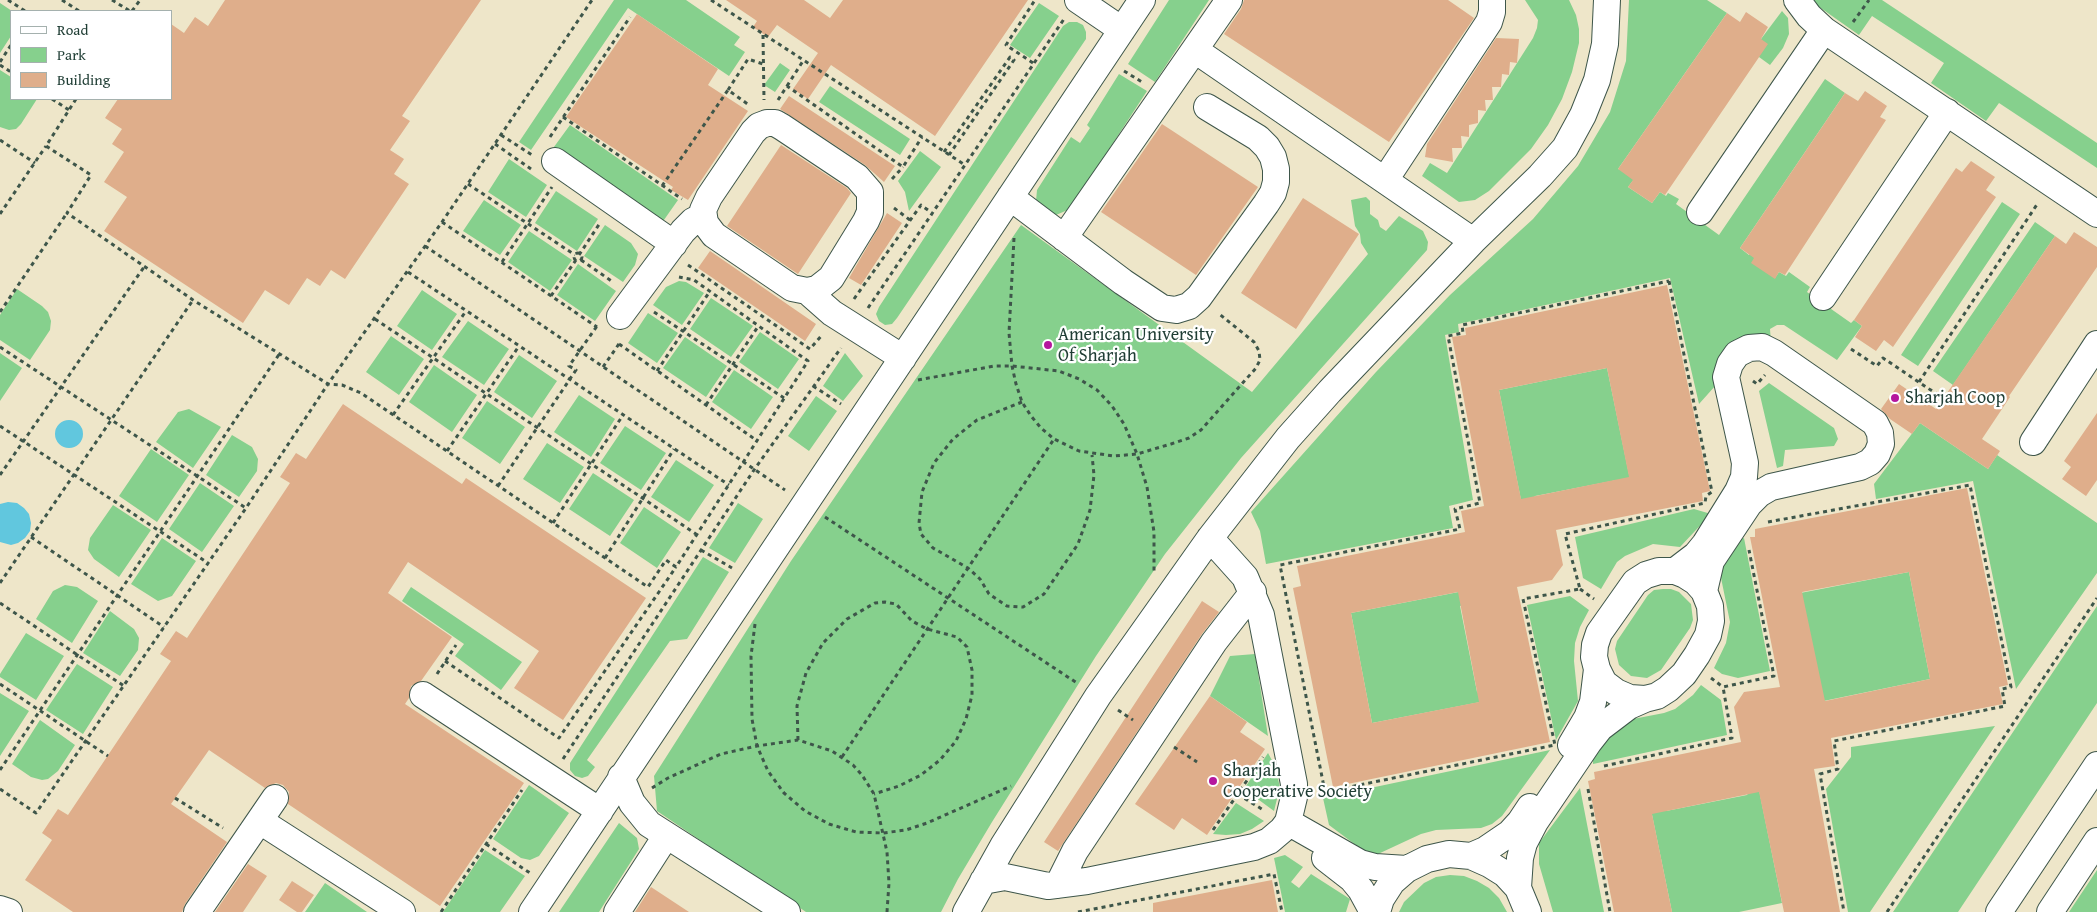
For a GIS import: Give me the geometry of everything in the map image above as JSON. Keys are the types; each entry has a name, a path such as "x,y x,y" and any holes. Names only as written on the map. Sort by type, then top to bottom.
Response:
{"street":[{"path":"532,912 1142,0"},
{"path":"1064,238 1229,0"},
{"path":"1385,180 1489,22 1492,12 1492,0"},
{"path":"1797,0 1808,16 1824,30 2097,214"},
{"path":"966,912 1003,846 1098,696 1210,538 1294,431 1473,241 1540,176 1565,148 1583,115 1597,80 1605,44 1605,2"},
{"path":"1072,8 1122,30"},
{"path":"1700,212 1824,30"},
{"path":"1195,50 1473,241"},
{"path":"1010,197 1162,308 1176,310 1189,306 1199,297 1266,204 1273,193 1276,182 1276,169 1273,157 1258,138 1207,107"},
{"path":"1823,296 1947,112"},
{"path":"766,120 782,127 858,177 870,192 872,202 870,212 830,278 817,289 807,291 792,288 714,235 705,223 703,214 706,203 753,132 766,120"},
{"path":"545,170 674,244"},
{"path":"611,325 693,221 703,214"},
{"path":"807,291 823,306 860,320 903,358"},
{"path":"2033,442 2097,344"},
{"path":"1675,571 1691,559 1705,544 1744,478 1745,463 1726,377 1730,364 1737,354 1749,348 1762,348 1774,353 1875,423 1880,433 1882,444 1878,454 1870,462 1860,467 1778,485 1759,494 1749,504 1711,561 1704,591"},
{"path":"983,881 1005,877 1037,885 1058,885 1087,881 1254,847 1269,841 1283,828 1294,797 1294,784 1263,626 1253,592 1245,577 1210,538"},
{"path":"1518,888 1518,873 1522,851 1530,830 1589,742 1600,728 1629,706 1657,696 1668,689 1684,674 1708,635 1711,621 1710,606 1704,591 1696,582 1675,571 1659,571 1646,575 1635,582 1599,633 1595,645 1594,657 1597,669 1604,682 1616,692 1630,698 1645,699"},
{"path":"1058,885 1071,859 1214,642 1253,592"},
{"path":"1214,642 1230,635 1263,626"},
{"path":"1471,856 1498,843 1520,822 1587,718 1596,686 1597,669"},
{"path":"423,695 600,811"},
{"path":"1999,912 2097,765"},
{"path":"621,777 626,793 649,824 787,912"},
{"path":"197,912 275,798"},
{"path":"260,821 402,912"},
{"path":"1283,828 1360,863 1383,868 1407,869"},
{"path":"1283,828 1341,869 1361,890 1373,912"},
{"path":"617,912 666,836"},
{"path":"1087,836 1087,881"},
{"path":"2050,912 2097,841"},
{"path":"1377,912 1392,882 1407,869 1427,859 1449,854 1471,856 1505,874 1518,888 1528,912"},
{"path":"0,909 8,912"}],"path":[{"path":"8,0 23,10"},
{"path":"62,0 77,10"},
{"path":"112,0 129,10"},
{"path":"132,10 140,0"},
{"path":"0,789 36,813 246,508 328,384 408,272 592,0"},
{"path":"711,0 965,165"},
{"path":"1034,63 1006,45 1035,0"},
{"path":"562,762 754,470 860,320 1072,8"},
{"path":"502,262 554,185 545,170 541,150 630,17"},
{"path":"763,35 766,120"},
{"path":"10,46 0,63 10,71"},
{"path":"944,152 1010,57 1014,60 949,155"},
{"path":"1104,58 1164,95"},
{"path":"662,186 748,59 763,64"},
{"path":"766,120 803,61"},
{"path":"787,86 903,166 922,137"},
{"path":"728,90 766,120"},
{"path":"54,100 69,110"},
{"path":"0,214 75,100"},
{"path":"563,117 703,214"},
{"path":"501,134 529,153"},
{"path":"0,140 35,163"},
{"path":"495,144 545,170"},
{"path":"0,312 91,175 46,146"},
{"path":"468,184 577,255 583,257 581,260"},
{"path":"1919,382 2051,184"},
{"path":"860,320 852,303 921,205 932,213"},
{"path":"66,213 193,300 328,384 353,388 648,587 666,560 676,567"},
{"path":"576,260 573,258 604,219"},
{"path":"442,222 552,296 611,325 619,344 756,440"},
{"path":"1014,236 1009,333 1012,366 1022,402 1031,416 1054,439 1066,446 1092,455 1136,454 1189,438 1201,430 1256,368 1260,360 1259,351 1254,342 1199,297"},
{"path":"674,244 684,252 679,259 810,349 825,330"},
{"path":"425,246 742,462 1197,762"},
{"path":"576,260 579,262 581,260 615,284"},
{"path":"552,296 576,260"},
{"path":"0,475 144,267"},
{"path":"408,272 728,485"},
{"path":"446,661 559,738 676,567 808,361 710,291 688,278 672,278"},
{"path":"1669,282 1712,492 1706,496 1705,503 1565,534 1580,589 1523,599 1555,745 1325,792 1280,565 1460,529 1456,509 1480,503 1448,336 1463,333 1462,325 1669,282"},
{"path":"657,371 710,291"},
{"path":"0,583 193,300"},
{"path":"393,416 466,311"},
{"path":"653,312 784,398"},
{"path":"375,319 696,534"},
{"path":"498,486 576,370 569,366 580,351 611,325"},
{"path":"706,405 759,325"},
{"path":"603,367 619,344"},
{"path":"446,451 519,346"},
{"path":"0,347 246,508"},
{"path":"1851,350 1877,366 1882,358 1950,403"},
{"path":"0,770 280,353"},
{"path":"916,380 994,366 1012,366 1059,371 1079,379 1097,390 1112,406 1124,424 1147,487 1154,532 1154,578"},
{"path":"813,386 863,418"},
{"path":"1022,402 977,420 953,439 934,463 922,492 919,523 921,534 933,548 968,568 980,579 989,594 1007,606 1023,607 1044,594 1078,544 1090,510 1094,475 1092,455"},
{"path":"553,523 623,415"},
{"path":"0,426 208,563"},
{"path":"842,757 1054,439"},
{"path":"605,558 674,449"},
{"path":"1763,523 1970,485 2012,686 2002,689 2005,706 1834,741 1838,770 1820,774 1844,912"},
{"path":"31,537 164,627"},
{"path":"1603,766 1732,738 1723,686 1774,676 1749,546"},
{"path":"701,550 754,581"},
{"path":"1887,912 2097,598"},
{"path":"798,740 798,706 806,673 823,643 847,618 875,603 886,602 896,604 912,621 928,629 957,637 967,647 972,670 972,695 966,719 956,741 940,760 921,775 899,786 874,794"},
{"path":"0,603 124,686"},
{"path":"755,623 752,656 752,719 757,746 768,771 784,793 805,811 830,824 856,832 883,834 906,830 927,823 1012,786"},
{"path":"423,695 456,645"},
{"path":"0,684 108,756"},
{"path":"1194,860 1283,727"},
{"path":"757,746 798,740 820,746 842,757 862,775 874,794 883,834 889,883 887,912"},
{"path":"1586,780 1610,912"},
{"path":"441,912 524,786"},
{"path":"1231,790 1266,812 1283,828"},
{"path":"175,798 245,842"},
{"path":"486,844 550,886"},
{"path":"1078,912 1274,874 1282,912"}],"green space":[{"path":"614,0 686,0 740,37 734,45 745,52 729,76 628,8 531,150 519,142"},
{"path":"1169,0 1209,0 1155,82 1128,64"},
{"path":"1525,0 1569,0 1576,15 1579,29 1579,43 1572,72 1562,99 1548,125 1531,149 1489,191 1475,200 1459,202 1422,176 1430,163 1447,173 1533,38 1538,20"},
{"path":"1629,0 1707,0 1727,13 1618,169 1638,174 1628,187 1652,203 1660,192 1666,196 1668,193 1679,199 1676,204 1719,235 1825,79 1845,93 1740,248 1749,255 1754,248 1775,278 1779,272 1786,276 1789,272 1810,287 1807,292 1851,323 1854,320 1862,326 1837,360 1784,325 1777,325 1770,329 1771,343 1716,385 1699,404 1670,278 1458,324 1459,332 1445,335 1473,500 1449,506 1453,528 1266,564 1260,531 1251,512 1376,372 1450,295 1533,219 1578,166 1610,112 1626,61"},
{"path":"1813,0 1882,0 2097,143 2097,168 1999,103 1986,121 1931,83 1944,63 1872,16 1859,35 1815,4"},
{"path":"0,3 10,10 10,38 0,53"},
{"path":"1039,3 1059,16 1030,58 1010,45"},
{"path":"1782,11 1788,18 1789,34 1783,48 1770,65 1759,57 1761,39"},
{"path":"1069,22 1077,22 1083,25 1086,39 897,318 892,324 885,325 879,321 876,314 879,307 1063,26"},
{"path":"780,63 790,70 775,92 764,85"},
{"path":"0,70 10,76 10,100 36,100 16,129 9,130 0,127"},
{"path":"1119,74 1147,91 1070,209 1056,215 1048,213 1036,201 1037,190 1071,137 1080,143 1090,128 1087,125"},
{"path":"830,86 910,139 900,155 819,102"},
{"path":"570,125 678,200 659,227 551,151"},
{"path":"920,151 941,167 909,211 905,192 898,181"},
{"path":"509,159 547,185 526,217 488,192"},
{"path":"556,191 598,219 577,251 535,223"},
{"path":"1366,197 1370,201 1370,214 1378,220 1380,227 1386,231 1399,216 1423,231 1428,242 1427,250 1241,458 1165,554 1096,656 992,822 941,912 806,912 657,811 654,776 791,561 1021,225 1252,392 1368,254 1361,243 1360,234 1355,226 1351,200"},
{"path":"484,200 521,225 500,255 463,231"},
{"path":"2002,202 2020,214 1918,366 1901,355"},
{"path":"2035,222 2055,236 1953,385 1933,371"},
{"path":"605,225 631,243 638,254 635,265 623,282 584,256"},
{"path":"529,231 572,260 550,291 508,262"},
{"path":"578,264 616,291 595,321 557,295"},
{"path":"679,281 686,282 704,293 682,325 653,305 666,287"},
{"path":"17,289 42,306 48,312 51,321 50,330 30,360 0,340 0,315"},
{"path":"422,290 457,314 432,350 397,326"},
{"path":"711,298 753,326 731,357 690,329"},
{"path":"648,313 678,333 657,363 628,343"},
{"path":"468,321 509,349 484,385 442,357"},
{"path":"760,332 799,359 778,389 739,362"},
{"path":"391,336 424,359 399,395 366,372"},
{"path":"685,337 727,366 706,397 663,368"},
{"path":"0,353 22,368 0,401"},
{"path":"845,353 863,376 843,401 823,386"},
{"path":"519,355 557,381 532,418 494,392"},
{"path":"434,365 477,395 452,432 409,402"},
{"path":"1607,368 1633,494 1617,480 1535,496 1524,515 1499,390"},
{"path":"734,370 773,397 751,429 712,402"},
{"path":"1769,383 1834,428 1838,439 1834,446 1785,450 1783,466 1777,468 1759,391"},
{"path":"579,395 615,419 591,457 554,432"},
{"path":"816,396 837,411 809,451 788,436"},
{"path":"487,401 525,427 500,464 462,438"},
{"path":"189,409 221,427 193,468 156,442 178,412"},
{"path":"1920,423 1988,469 1997,455 2097,523 2097,573 2016,689 1973,481 1876,499 1874,484"},
{"path":"625,426 666,453 641,490 600,463"},
{"path":"232,435 252,447 258,459 257,471 239,497 206,475"},
{"path":"547,443 584,467 560,503 523,479"},
{"path":"151,449 189,475 157,522 119,496"},
{"path":"676,460 714,485 689,522 651,497"},
{"path":"593,473 634,500 610,536 569,509"},
{"path":"200,483 234,506 202,552 169,529"},
{"path":"738,503 763,519 735,563 709,548"},
{"path":"113,505 151,530 119,577 94,559 88,550 90,538"},
{"path":"644,507 681,532 657,568 620,543"},
{"path":"1694,509 1711,514 1680,547 1653,544 1625,556 1617,562 1601,589 1583,578 1575,537"},
{"path":"162,538 196,561 172,596 158,601 131,584"},
{"path":"1744,538 1770,671 1738,678 1722,674 1714,668 1726,643 1730,622 1719,568 1737,541"},
{"path":"703,557 729,572 687,639 670,641 587,760 595,767 588,776 582,778 575,776 570,770 570,763"},
{"path":"1909,572 1930,679 1809,704 1790,595"},
{"path":"65,585 77,587 98,601 72,643 36,619 53,591"},
{"path":"411,587 522,662 501,690 455,656 464,644 402,601"},
{"path":"1474,589 1477,602 1460,606 1477,692 1496,699 1372,723 1351,613"},
{"path":"1663,589 1679,592 1691,604 1693,620 1690,628 1661,670 1647,678 1631,676 1619,665 1615,649 1617,641 1648,595 1654,590"},
{"path":"1570,596 1589,610 1580,627 1575,643 1574,661 1578,701 1556,740 1527,605"},
{"path":"2097,606 2097,703 1958,912 1893,912"},
{"path":"110,611 134,629 139,638 138,650 120,676 83,653"},
{"path":"26,633 64,656 36,700 0,677 0,674"},
{"path":"1255,654 1268,736 1210,696 1230,656"},
{"path":"77,664 113,687 83,734 46,710"},
{"path":"1701,685 1721,700 1727,735 1593,764 1593,757 1600,744 1633,719 1675,709 1693,695"},
{"path":"0,693 29,711 0,756"},
{"path":"40,720 75,745 58,771 48,779 42,780 31,777 12,764"},
{"path":"1995,726 1870,912 1848,912 1826,789 1851,757 1851,747"},
{"path":"1550,750 1502,816 1492,824 1481,828 1436,830 1421,834 1378,854 1370,854 1329,825 1323,798"},
{"path":"1268,753 1274,764 1280,787 1274,811 1244,789"},
{"path":"1757,780 1782,903 1739,912 1672,912 1649,800 1666,811 1747,795"},
{"path":"529,785 569,813 539,856 530,860 521,858 493,839"},
{"path":"1580,788 1604,912 1553,912 1539,864 1539,843"},
{"path":"1236,803 1264,821 1240,834 1213,834"},
{"path":"619,823 637,838 639,849 599,912 559,912"},
{"path":"485,850 525,876 500,912 443,912"},
{"path":"1285,855 1303,867 1291,882 1299,888 1311,874 1350,899 1346,912 1285,912 1274,858"},
{"path":"2097,870 2097,912 2069,912"},
{"path":"1464,876 1489,888 1499,898 1507,912 1399,912 1404,902 1424,883 1436,877"},
{"path":"325,883 367,912 305,912"}],"water":[{"path":"69,420 79,424 83,434 79,444 69,448 59,444 55,434 59,424"},
{"path":"8,502 17,503 24,508 29,514 31,523 30,531 25,538 11,545 0,542 0,504"}],"building":[{"path":"225,0 481,0 402,116 410,121 390,150 404,159 394,174 409,184 345,279 331,270 320,286 307,278 289,305 265,290 243,323 104,231 127,197 104,182 124,152 112,144 122,129 105,118 117,100 172,100 172,25 184,33 195,17 208,26"},
{"path":"726,0 804,0 830,18 843,0 1028,0 935,136 831,65 808,99 793,89 818,53 777,25 768,37 753,27 757,21"},
{"path":"1244,0 1448,0 1474,18 1389,142 1224,34 1241,9"},
{"path":"1746,12 1768,27 1761,39 1768,44 1665,195 1660,192 1652,203 1628,187 1633,180 1618,169 1727,13 1740,22"},
{"path":"637,14 718,69 708,85 748,111 688,200 671,190 673,187 566,117"},
{"path":"1496,38 1519,39 1517,63 1510,62 1509,75 1502,74 1501,87 1492,87 1493,100 1485,100 1486,111 1478,110 1478,123 1469,125 1469,137 1461,136 1462,148 1452,148 1453,162 1425,157 1427,144"},
{"path":"1865,91 1887,106 1880,117 1886,120 1785,275 1779,272 1775,279 1751,263 1754,258 1740,248 1845,93 1858,101"},
{"path":"789,96 895,166 884,182 865,165 780,109"},
{"path":"1162,124 1258,187 1196,275 1101,212"},
{"path":"781,145 847,188 851,193 798,274 727,226"},
{"path":"1971,161 1995,177 1986,190 1996,197 1893,347 1884,340 1876,351 1855,337 1862,326 1854,320 1956,168 1962,172"},
{"path":"1303,198 1359,234 1296,329 1241,293"},
{"path":"887,213 902,223 861,285 849,278"},
{"path":"2074,232 2097,247 2097,267 1982,439 2000,451 1988,469 1920,423 1912,434 1890,419 1881,409 1899,384 1936,409 2055,236 2066,244"},
{"path":"710,251 816,324 805,341 698,268"},
{"path":"1667,285 1710,491 1702,493 1703,501 1556,530 1563,565 1552,580 1517,587 1550,742 1333,787 1293,588 1301,586 1297,566 1465,532 1461,511 1484,506 1452,337 1466,335 1465,328","holes":["1607,368 1629,477 1521,499 1499,390","1458,592 1479,702 1372,723 1351,613"]},
{"path":"343,404 462,484 466,478 646,598 563,720 514,688 539,651 408,562 388,593 452,637 421,681 411,686 409,698 405,704 524,783 440,906 288,804 289,792 283,785 276,783 265,788 209,750 171,804 227,842 185,904 182,912 73,912 25,880 52,840 42,833 58,809 68,815 171,661 160,654 176,631 187,638 290,483 280,477 296,453 306,459"},
{"path":"2097,413 2097,480 2086,496 2062,479 2071,467 2064,461"},
{"path":"1967,488 2008,685 1999,687 2003,704 1831,738 1835,766 1814,769 1840,912 1784,912 1759,792 1652,814 1672,912 1614,912 1588,781 1595,779 1594,772 1741,742 1734,707 1744,692 1780,687 1750,537 1755,537 1755,529","holes":["1909,572 1930,679 1825,701 1802,592"]},
{"path":"1202,601 1219,612 1202,634 1058,851 1044,842"},
{"path":"1210,696 1247,722 1240,732 1265,749 1207,835 1182,818 1174,830 1135,804"},
{"path":"248,864 267,876 243,912 215,912"},
{"path":"1272,880 1278,912 1153,912 1153,903"},
{"path":"292,881 314,895 302,912 297,912 279,900"},
{"path":"651,887 689,912 635,912"}],"place":[{"name":"American University Of Sharjah","path":"1048,345"},
{"name":"Sharjah Coop","path":"1895,398"},
{"name":"Sharjah Cooperative Society","path":"1213,781"}]}
